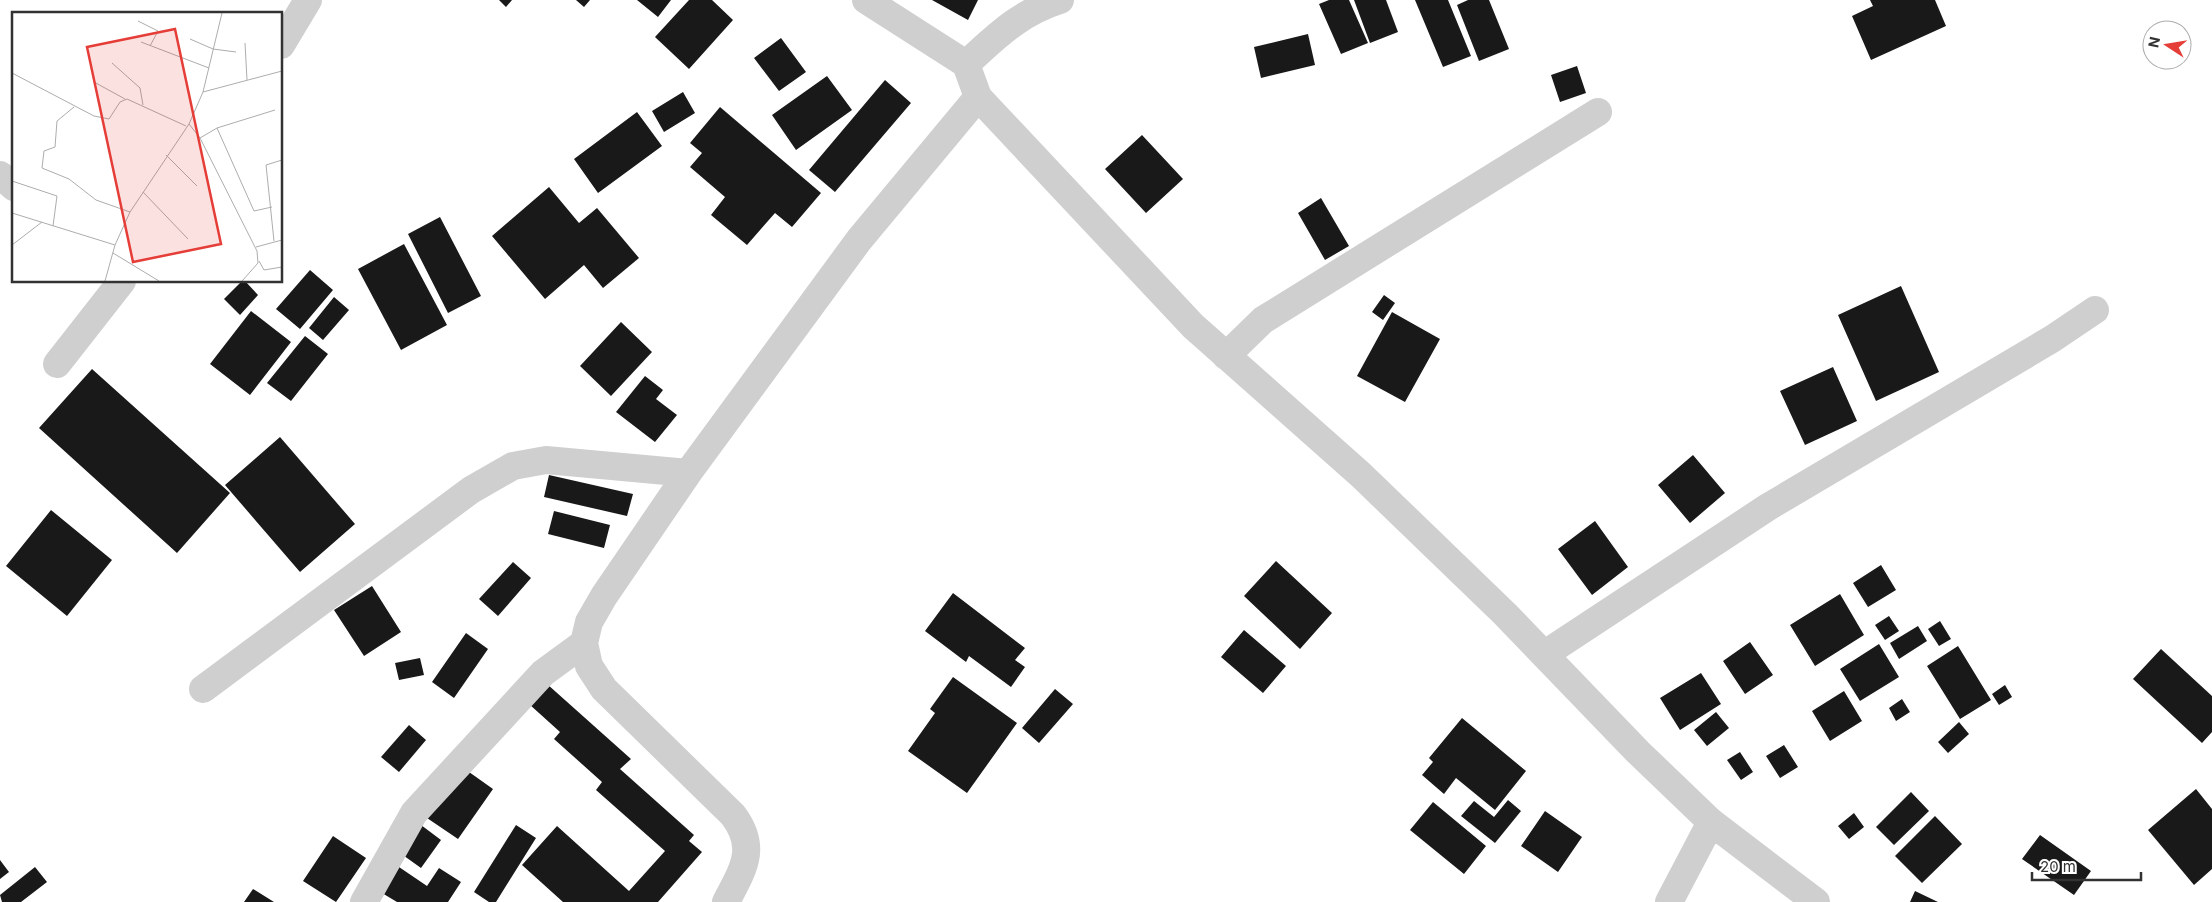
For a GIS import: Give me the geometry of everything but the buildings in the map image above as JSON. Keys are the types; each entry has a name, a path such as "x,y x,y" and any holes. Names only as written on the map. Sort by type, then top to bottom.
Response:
{"street":[{"path":"282,43 308,0"},
{"path":"866,0 966,64 978,97 1192,326 1361,475 1545,654 1638,752 1711,822 1816,902"},
{"path":"966,64 1025,14 1060,0"},
{"path":"726,902 746,856 747,842 742,828 733,815 604,689 589,666 584,643 589,622 604,596 688,473 860,240 978,97"},
{"path":"1226,356 1262,320 1598,112"},
{"path":"0,175 12,184"},
{"path":"56,364 121,282"},
{"path":"1545,654 1768,507 2052,339 2095,310"},
{"path":"203,689 472,490 513,466 546,460 688,473"},
{"path":"364,902 414,813 543,673 584,643"},
{"path":"1669,902 1711,822"}]}
